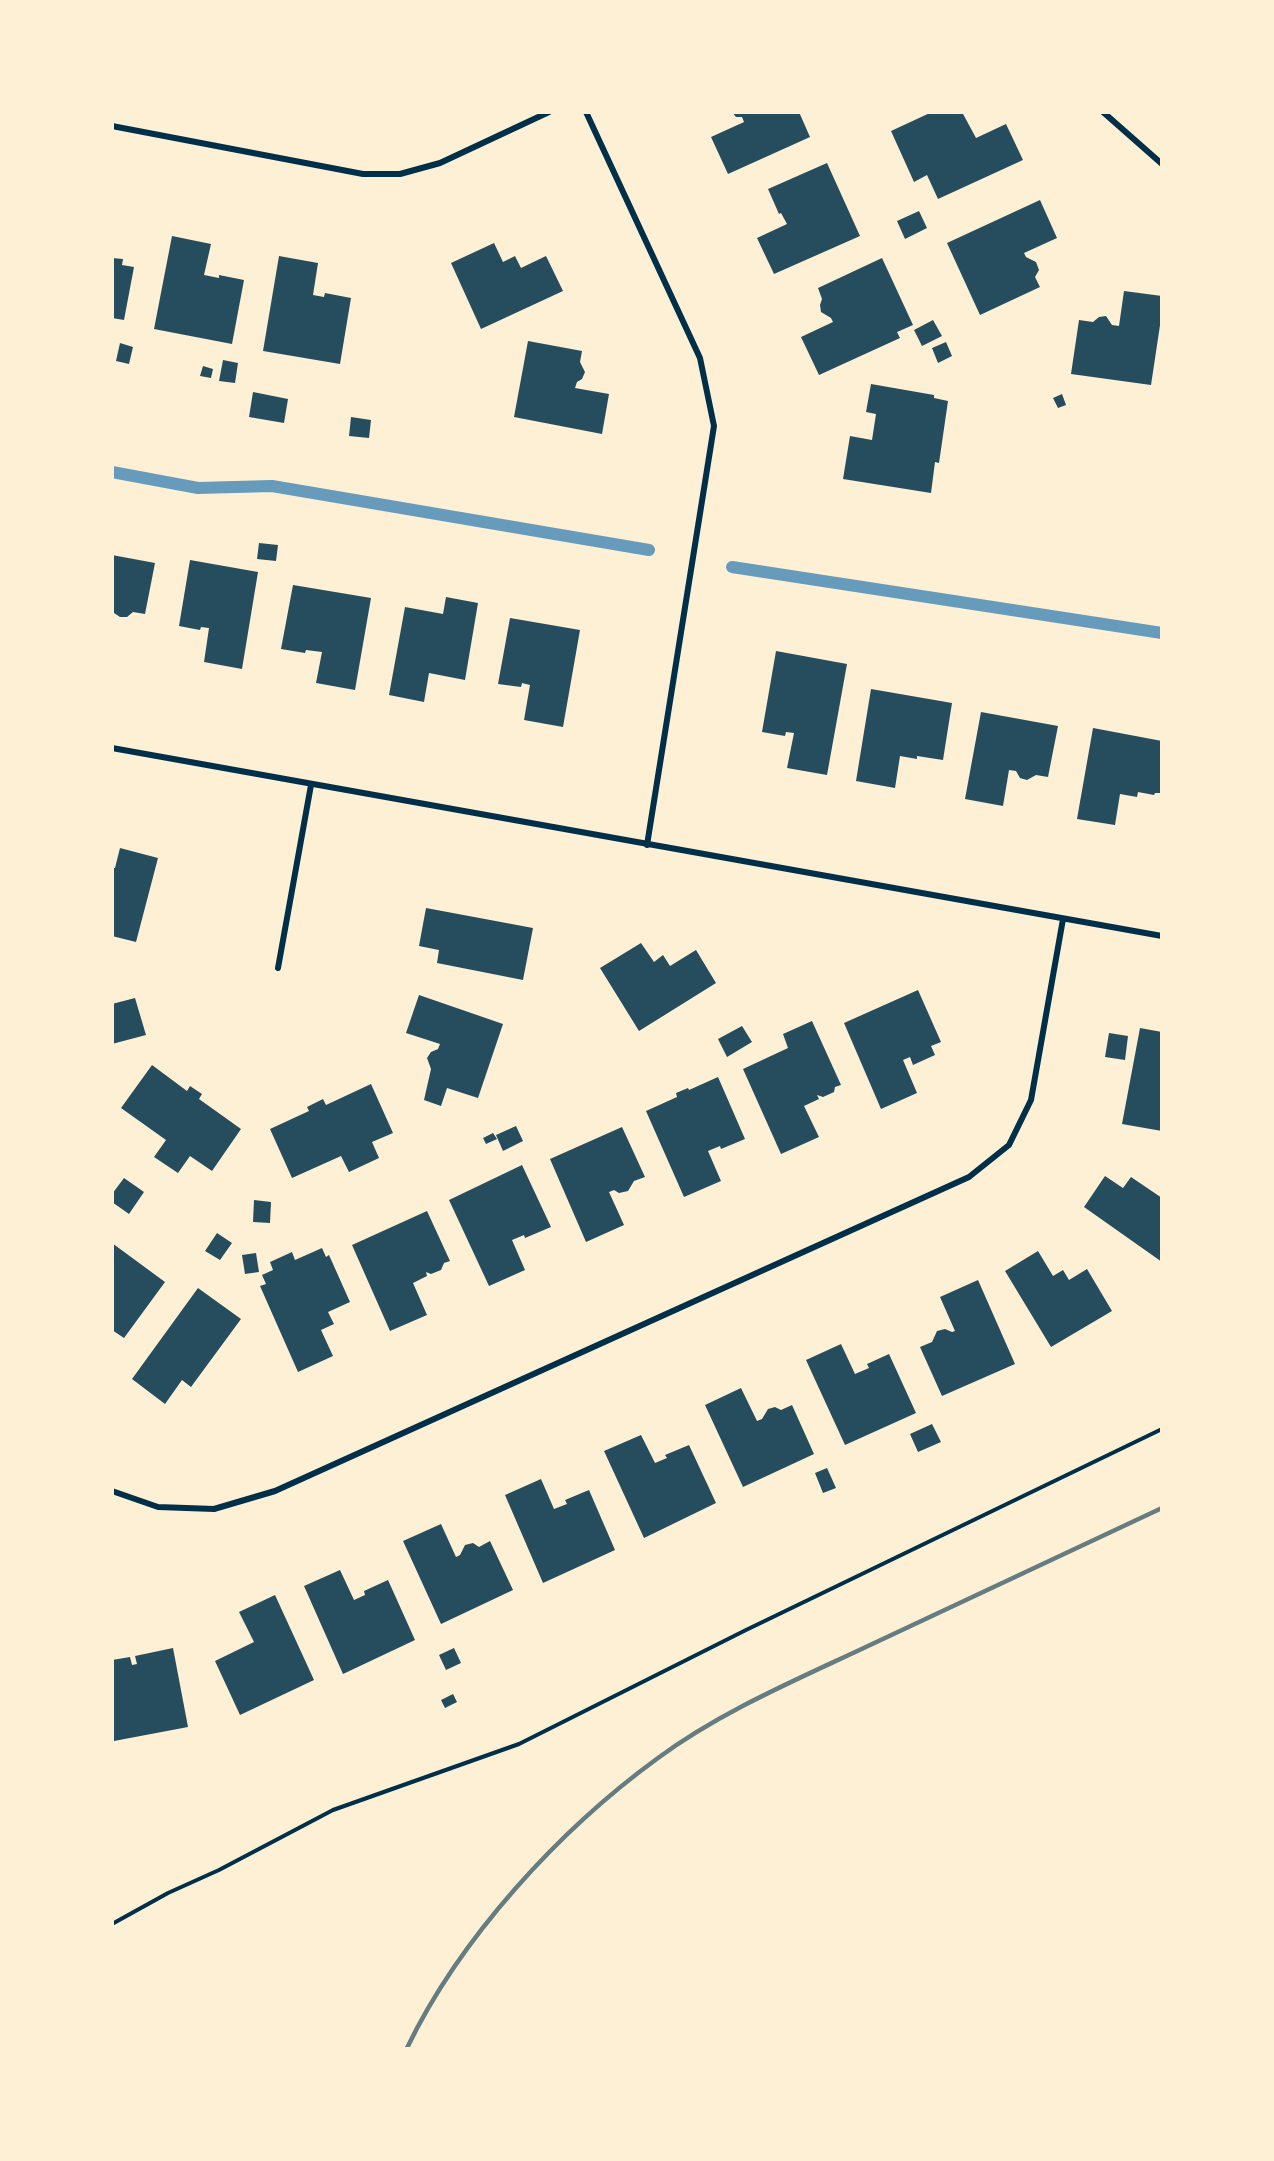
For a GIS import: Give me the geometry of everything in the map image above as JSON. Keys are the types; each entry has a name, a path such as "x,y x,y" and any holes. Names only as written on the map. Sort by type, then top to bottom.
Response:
{"street":[{"path":"112,126 363,174 400,174 440,163 549,112"},
{"path":"586,112 700,358 714,426 647,845"},
{"path":"1103,112 1161,164"},
{"path":"112,748 1161,936"},
{"path":"278,968 311,785"},
{"path":"112,1491 158,1507 214,1509 275,1491 969,1177 1009,1145 1031,1100 1063,919"}],"path":[{"path":"112,1924 168,1893 219,1870 333,1810 519,1744 757,1625 1161,1429"}],"building":[{"path":"732,112 799,112 810,137 728,174 711,137 744,122 742,117 736,117"},
{"path":"932,112 962,112 976,138 1006,124 1023,160 938,199 927,175 914,182 891,131"},
{"path":"827,163 860,236 774,274 757,238 787,224 781,213 779,214 768,189"},
{"path":"1040,200 1057,238 1024,253 1026,257 1036,262 1039,270 1035,277 1040,287 980,315 947,243"},
{"path":"919,211 927,228 905,239 897,221"},
{"path":"172,236 211,244 204,275 219,278 219,275 244,280 232,344 154,329"},
{"path":"494,243 503,262 515,256 521,268 546,256 563,291 481,329 451,263"},
{"path":"279,256 318,263 313,295 324,297 325,293 351,298 340,364 263,351"},
{"path":"112,258 123,259 122,265 134,267 124,320 112,318"},
{"path":"882,258 913,325 897,332 900,338 819,375 801,337 833,322 821,312 822,299 818,288"},
{"path":"1124,291 1162,296 1162,312 1151,385 1071,374 1079,320 1093,322 1099,317 1106,316 1112,325 1119,326"},
{"path":"933,320 942,336 922,346 914,330"},
{"path":"528,341 582,351 580,362 585,372 575,388 609,394 602,434 514,417"},
{"path":"946,342 952,356 938,363 932,348"},
{"path":"120,343 133,347 129,364 116,361"},
{"path":"223,360 238,363 235,383 219,381"},
{"path":"203,366 213,369 211,378 200,376"},
{"path":"871,384 934,395 934,398 948,401 939,463 935,462 931,493 843,479 850,436 872,440 876,414 866,412"},
{"path":"253,392 288,399 284,423 249,417"},
{"path":"1062,394 1066,405 1058,408 1053,398"},
{"path":"351,417 371,420 369,438 349,436"},
{"path":"259,543 278,545 276,561 257,559"},
{"path":"112,555 155,563 145,614 133,612 127,617 120,617 114,613"},
{"path":"190,560 258,572 242,669 204,662 209,628 201,627 200,630 179,626"},
{"path":"293,585 371,598 355,690 316,683 322,652 306,650 305,653 281,649"},
{"path":"446,597 478,603 465,680 429,673 424,702 389,695 405,607 443,614"},
{"path":"510,618 580,630 563,727 524,720 530,685 522,683 521,687 498,684"},
{"path":"776,651 847,664 827,775 787,768 794,733 786,732 785,736 762,732"},
{"path":"871,689 952,703 943,760 900,756 895,788 856,781"},
{"path":"981,712 1058,726 1048,777 1036,775 1027,780 1020,778 1016,771 1009,770 1003,806 965,799"},
{"path":"1093,728 1162,741 1161,793 1154,795 1138,792 1137,797 1120,794 1115,825 1077,819"},
{"path":"120,848 158,858 136,942 112,936 112,868 115,868"},
{"path":"426,908 533,928 523,980 437,963 439,950 419,946"},
{"path":"641,943 654,962 663,955 670,966 696,950 716,983 639,1031 600,968"},
{"path":"918,990 941,1042 931,1046 935,1055 913,1065 910,1057 903,1060 917,1093 881,1109 844,1023"},
{"path":"419,995 503,1024 478,1098 447,1088 441,1106 424,1100 431,1069 427,1058 431,1052 438,1049 440,1044 406,1033"},
{"path":"135,998 146,1035 112,1044 112,1004"},
{"path":"812,1021 841,1085 835,1087 834,1092 823,1097 817,1095 819,1099 804,1106 819,1137 781,1154 743,1069 788,1048 783,1034"},
{"path":"742,1026 752,1042 727,1057 718,1039"},
{"path":"1140,1028 1162,1032 1162,1131 1122,1124"},
{"path":"1109,1033 1128,1036 1125,1060 1105,1057"},
{"path":"152,1065 187,1091 190,1086 202,1094 199,1099 241,1129 212,1171 190,1156 178,1173 154,1157 166,1140 121,1108"},
{"path":"718,1077 745,1139 721,1149 720,1146 708,1151 721,1181 684,1197 646,1111 677,1097 676,1093 688,1088 689,1090"},
{"path":"371,1084 393,1133 372,1142 379,1158 349,1172 341,1156 292,1178 270,1129 309,1111 307,1107 323,1099 326,1105"},
{"path":"516,1126 523,1141 503,1151 496,1135"},
{"path":"622,1127 645,1177 634,1181 628,1191 609,1192 624,1225 586,1242 550,1159"},
{"path":"493,1133 497,1139 486,1144 483,1138"},
{"path":"522,1165 551,1227 525,1238 524,1235 512,1240 525,1270 489,1286 449,1200"},
{"path":"1105,1176 1123,1188 1131,1177 1162,1198 1162,1262 1084,1207"},
{"path":"124,1178 144,1192 129,1214 112,1202 112,1194"},
{"path":"254,1200 271,1202 270,1223 253,1222"},
{"path":"427,1211 450,1261 444,1263 441,1270 431,1274 426,1272 427,1276 413,1283 427,1315 390,1331 352,1245"},
{"path":"217,1233 232,1243 220,1260 205,1251"},
{"path":"112,1243 165,1282 124,1338 112,1330"},
{"path":"322,1248 326,1257 329,1255 350,1302 328,1312 334,1324 321,1330 333,1356 298,1372 260,1286 266,1284 262,1275 273,1270 270,1262 292,1252 295,1260"},
{"path":"1038,1251 1053,1276 1063,1270 1069,1280 1087,1269 1112,1311 1051,1347 1005,1271"},
{"path":"256,1253 259,1272 245,1274 242,1255"},
{"path":"978,1280 1015,1364 942,1396 920,1347 932,1342 937,1331 945,1329 955,1331 940,1297"},
{"path":"198,1288 241,1319 191,1387 182,1380 165,1404 132,1379"},
{"path":"841,1344 855,1374 869,1368 867,1364 889,1354 916,1413 845,1445 806,1360"},
{"path":"741,1388 757,1421 762,1419 768,1409 775,1407 781,1410 792,1405 814,1454 743,1487 705,1405"},
{"path":"932,1424 941,1442 918,1452 910,1434"},
{"path":"641,1435 655,1463 667,1458 665,1455 689,1445 716,1503 644,1538 604,1451"},
{"path":"827,1468 836,1488 823,1493 815,1473"},
{"path":"541,1479 554,1509 567,1504 565,1500 589,1490 615,1550 543,1583 505,1495"},
{"path":"441,1524 456,1557 460,1555 465,1545 473,1543 479,1547 490,1541 513,1590 441,1624 403,1541"},
{"path":"340,1570 354,1600 365,1595 364,1591 388,1580 415,1640 343,1674 304,1586"},
{"path":"275,1595 314,1680 240,1715 215,1661 254,1642 239,1612"},
{"path":"173,1648 188,1727 114,1741 112,1660 130,1657 132,1665 137,1664 135,1656"},
{"path":"454,1648 461,1663 446,1670 439,1655"},
{"path":"453,1694 457,1702 445,1708 441,1700"}],"waterway":[{"path":"112,472 198,488 272,486 649,550"},
{"path":"732,567 1162,633"}],"railway":[{"path":"407,2048 455,1966 515,1889 584,1818 658,1758 708,1725 760,1697 1162,1508"}]}
